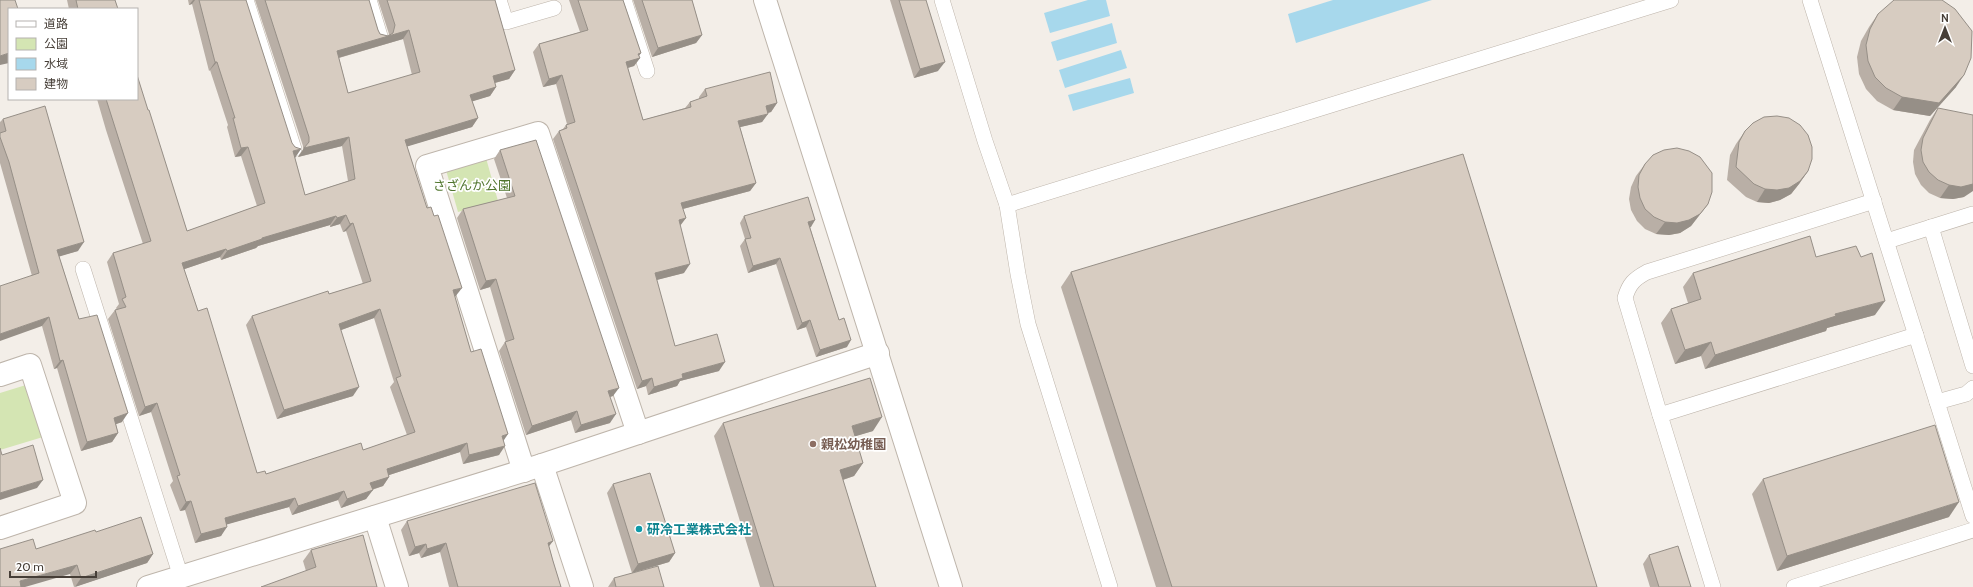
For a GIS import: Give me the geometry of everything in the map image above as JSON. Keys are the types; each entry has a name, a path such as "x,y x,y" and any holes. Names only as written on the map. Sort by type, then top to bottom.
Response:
{"street":[{"path":"765,0 951,587"},
{"path":"582,587 533,468 427,166 538,132 638,433"},
{"path":"156,586 533,468 878,353"},
{"path":"0,374 30,366 74,503 0,528"},
{"path":"375,517 397,587"}],"lane":[{"path":"246,0 294,149"},
{"path":"369,0 380,36"},
{"path":"499,0 506,22 554,8"},
{"path":"624,0 647,71"},
{"path":"942,0 985,141 1008,205 1018,274 1028,324 1110,587"},
{"path":"1008,205 1671,0"},
{"path":"1810,0 1973,516"},
{"path":"1713,587 1625,298 1628,286 1634,278 1647,272 1874,201"},
{"path":"1887,241 1973,214"},
{"path":"1931,227 1973,366"},
{"path":"83,269 181,577"},
{"path":"1660,415 1916,335"},
{"path":"1937,402 1966,394 1973,388"},
{"path":"1794,587 1973,530"}],"green space":[{"name":"さざんか公園","path":"486,158 498,201 458,212 446,170"},
{"path":"26,385 43,437 0,450 0,393"}],"water":[{"path":"1088,0 1106,0 1110,16 1050,33 1044,13"},
{"path":"1333,0 1432,0 1296,43 1288,14"},
{"path":"1112,23 1117,43 1057,61 1051,42"},
{"path":"1121,50 1127,68 1065,88 1059,70"},
{"path":"1130,78 1134,93 1073,111 1068,95"}],"building":[{"path":"0,0 15,0 18,8 8,8 8,53 0,56"},
{"path":"76,0 115,0 118,8 78,8"},
{"path":"199,0 246,0 292,143 295,147 301,149 293,151 305,195 355,179 349,137 304,148 309,142 309,137 265,0 369,0 380,34 388,36 393,33 395,25 387,0 495,0 515,70 493,76 496,87 470,95 478,118 405,140 427,208 431,207 434,216 438,215 462,288 453,290 471,352 481,349 508,434 502,436 505,446 469,455 467,443 387,469 389,477 370,483 373,490 347,499 344,491 298,506 295,498 225,518 227,527 201,534 191,501 186,502 177,476 180,475 157,403 145,407 115,310 126,307 122,299 126,297 113,253 151,241 106,100 138,100 138,78 187,231 265,203 248,147 241,148 233,118 235,118 217,62 215,62","holes":["409,30 420,72 348,93 337,51","346,215 350,224 353,223 371,281 329,294 328,291 252,316 284,410 359,387 339,324 380,309 401,376 396,378 415,432 363,450 361,443 266,474 265,471 257,473 207,308 198,311 182,263 226,249 227,251 262,238 336,216 337,218"]},
{"path":"578,0 623,0 641,53 638,54 640,58 626,62 643,120 691,107 690,102 707,96 705,89 770,72 777,103 766,106 768,114 738,121 756,183 681,203 686,218 679,220 690,264 655,273 675,346 717,334 725,362 682,374 683,378 654,387 652,378 642,381 559,131 567,128 566,125 575,122 562,75 549,79 539,44 588,30"},
{"path":"642,0 692,0 702,35 658,48"},
{"path":"899,0 926,0 945,62 920,69"},
{"path":"1894,0 1942,0 1955,9 1972,31 1971,58 1964,75 1939,103 1902,97 1886,88 1875,77 1868,61 1866,45 1870,29 1878,14"},
{"path":"45,106 84,242 57,250 79,319 97,315 128,413 114,418 118,433 87,442 63,360 60,361 49,317 0,334 0,286 39,273 0,133 6,131 3,119"},
{"path":"1938,108 1973,115 1973,184 1961,187 1949,185 1938,180 1929,172 1923,162 1921,150 1923,138"},
{"path":"1777,116 1789,118 1800,125 1808,135 1812,147 1812,159 1808,171 1800,181 1789,188 1777,190 1765,189 1754,184 1736,167 1739,142 1745,131 1753,123 1764,117"},
{"path":"536,140 619,388 608,391 616,414 581,425 577,411 532,426 505,342 514,339 496,279 486,281 463,209 515,196 500,150"},
{"path":"1677,148 1689,151 1700,157 1712,173 1712,192 1708,204 1700,214 1689,220 1677,223 1665,222 1654,217 1645,209 1640,198 1638,187 1639,175 1645,164 1653,155 1664,150"},
{"path":"1463,154 1597,587 1172,587 1071,272"},
{"path":"808,197 815,220 808,222 839,320 844,318 851,340 820,350 810,320 802,323 780,258 753,266 745,239 751,238 744,216"},
{"path":"1810,236 1816,257 1856,246 1861,257 1872,253 1885,301 1835,314 1836,316 1715,355 1711,342 1685,350 1671,309 1701,299 1693,273"},
{"path":"870,378 882,417 852,426 863,463 840,470 876,587 774,587 723,423"},
{"path":"1935,425 1959,502 1787,556 1763,479"},
{"path":"33,445 43,480 0,493 0,448 2,455"},
{"name":"研冷工業株式会社","path":"650,473 675,553 638,564 613,484"},
{"path":"535,483 553,541 548,543 561,587 458,587 446,543 427,549 426,544 415,547 407,521"},
{"path":"141,517 153,554 81,578 77,565 20,581 21,587 0,587 0,549 33,539 36,549 95,530 96,532"},
{"path":"363,535 377,587 261,587 316,567 311,550"},
{"path":"1678,546 1691,587 1659,587 1649,555"},
{"path":"658,566 664,587 616,587 614,578"}],"place":[{"name":"親松幼稚園","path":"813,444"},
{"name":"研冷工業株式会社","path":"639,529"}]}
